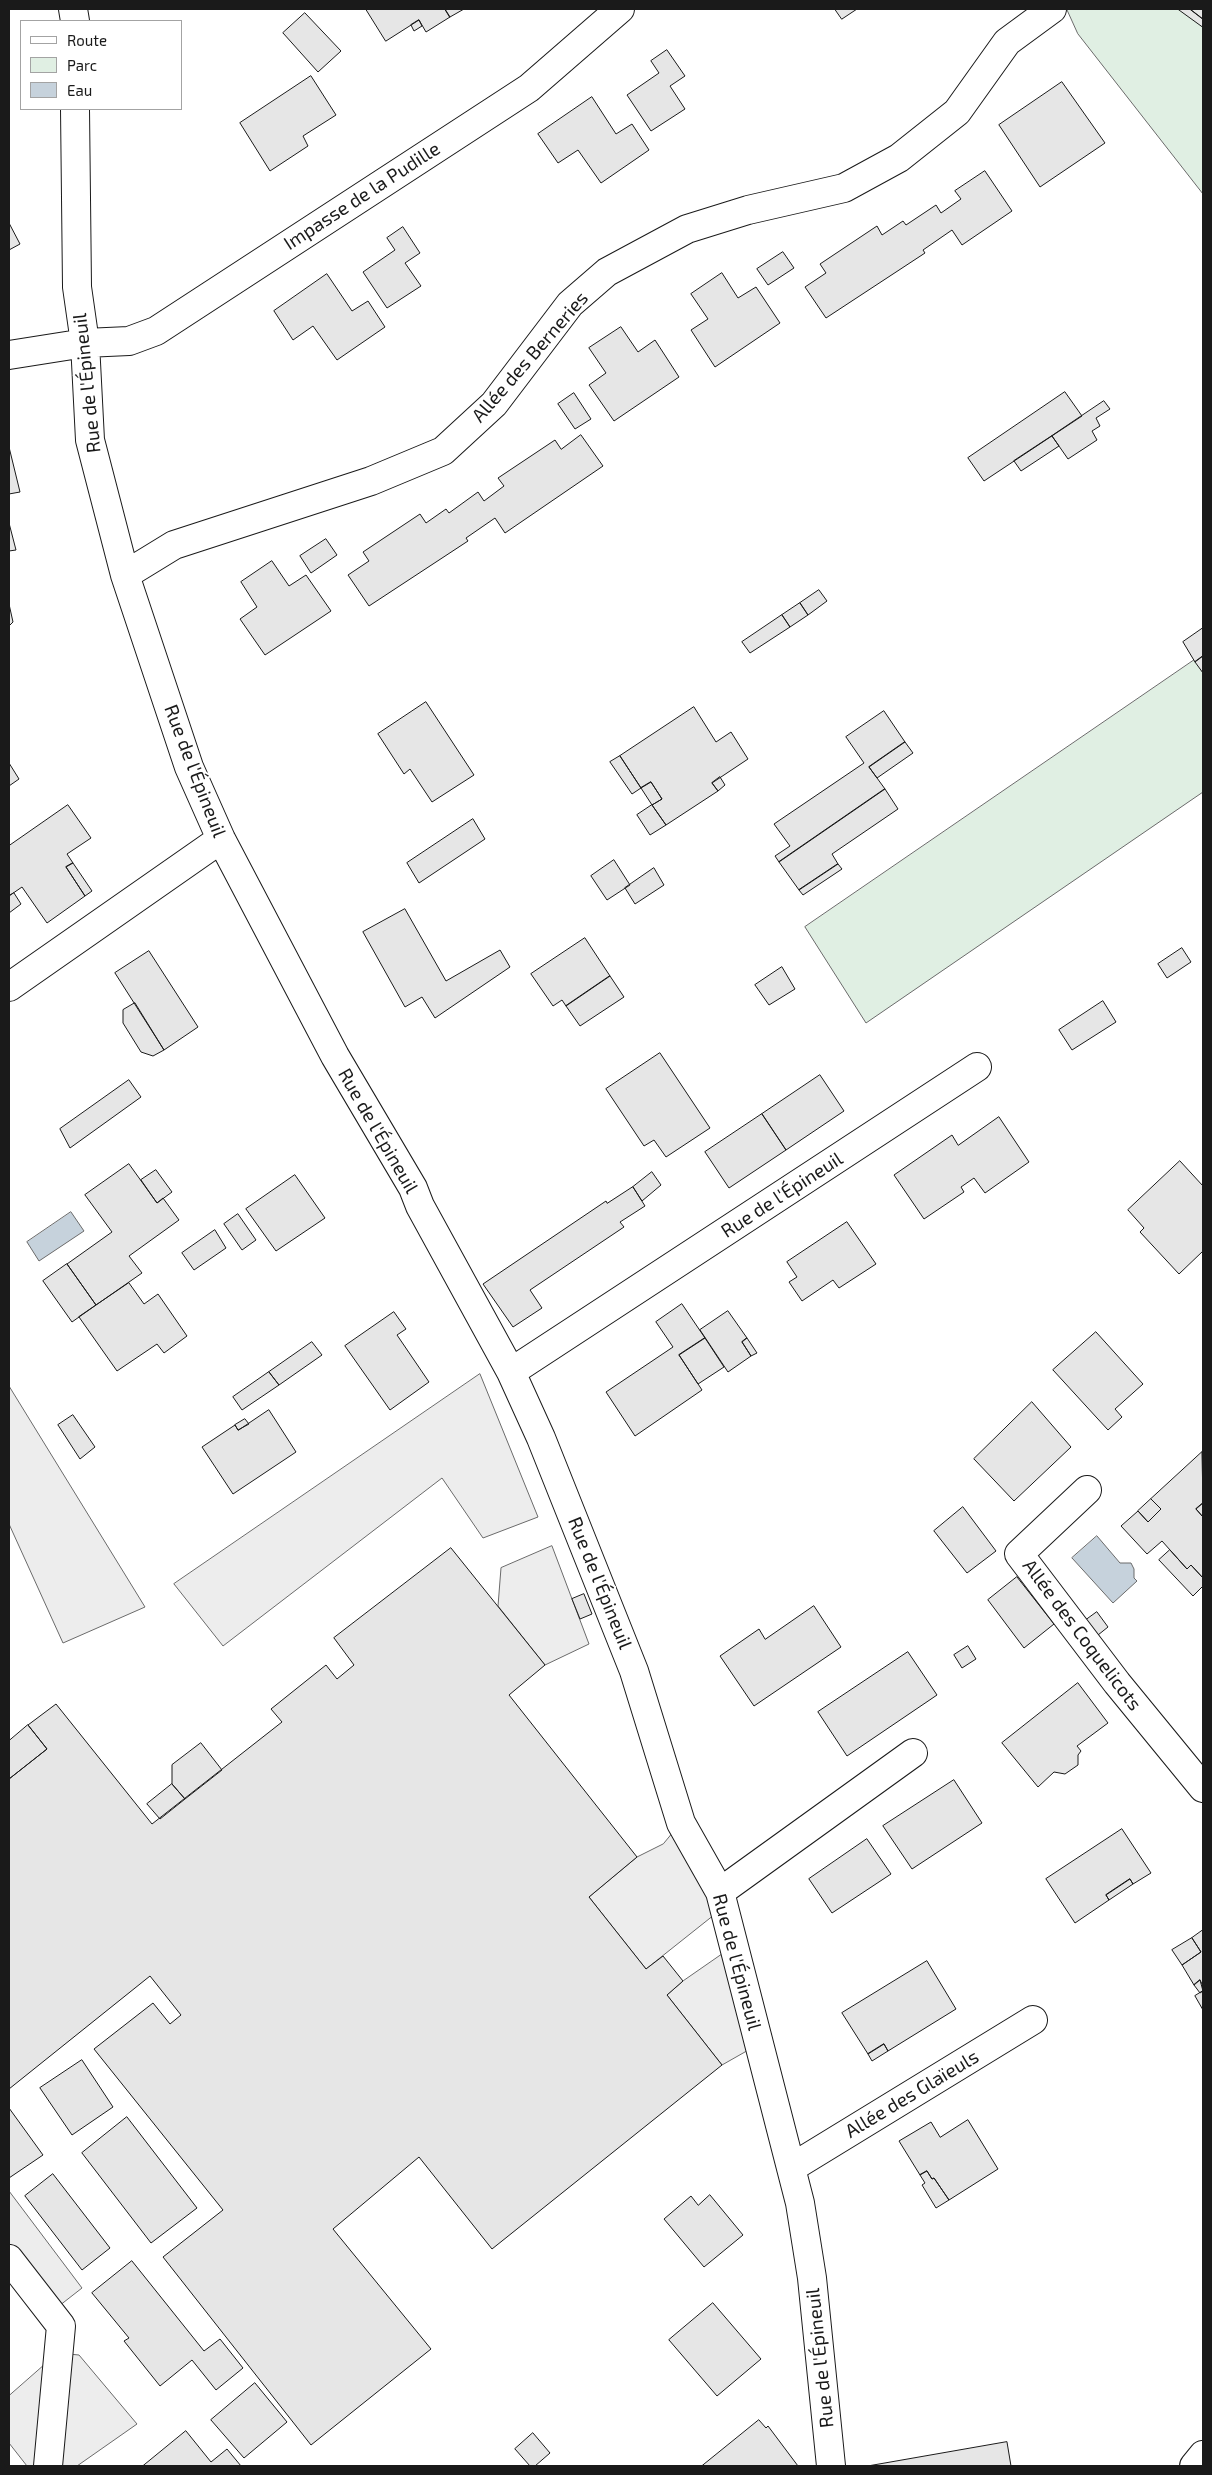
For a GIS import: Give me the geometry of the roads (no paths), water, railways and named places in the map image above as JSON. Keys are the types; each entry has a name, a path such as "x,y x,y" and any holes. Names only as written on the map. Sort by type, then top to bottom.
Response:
{"street":[{"name":"Impasse de la Pudille","path":"9,355 85,343 128,341 156,331 528,88 620,9"},
{"name":"Allée des Berneries","path":"125,575 174,545 371,481 443,451 494,404 570,304 607,272 687,229 748,210 844,188 899,158 957,112 1007,42 1052,9"},
{"name":"Rue de l'Épineuil","path":"75,110 77,287 85,343 90,440 125,575 189,767 221,839 314,1018 413,1188 420,1206 511,1372 542,1438 634,1671 681,1823 720,1892 800,2203 812,2278 831,2466"},
{"path":"9,987 221,839"},
{"name":"Rue de l'Épineuil","path":"511,1372 977,1068"},
{"name":"Allée des Coquelicots","path":"1087,1490 1019,1554 1117,1683 1203,1788"},
{"path":"720,1892 913,1754"},
{"name":"Allée des Glaïeuls","path":"791,2168 1033,2020"},
{"path":"9,2259 60,2326 48,2466"},
{"path":"1194,2466 1203,2455"}],"water":[{"path":"71,1212 84,1231 39,1261 27,1242"},
{"path":"1097,1536 1120,1563 1131,1563 1134,1569 1134,1578 1137,1581 1113,1603 1072,1558"}]}
